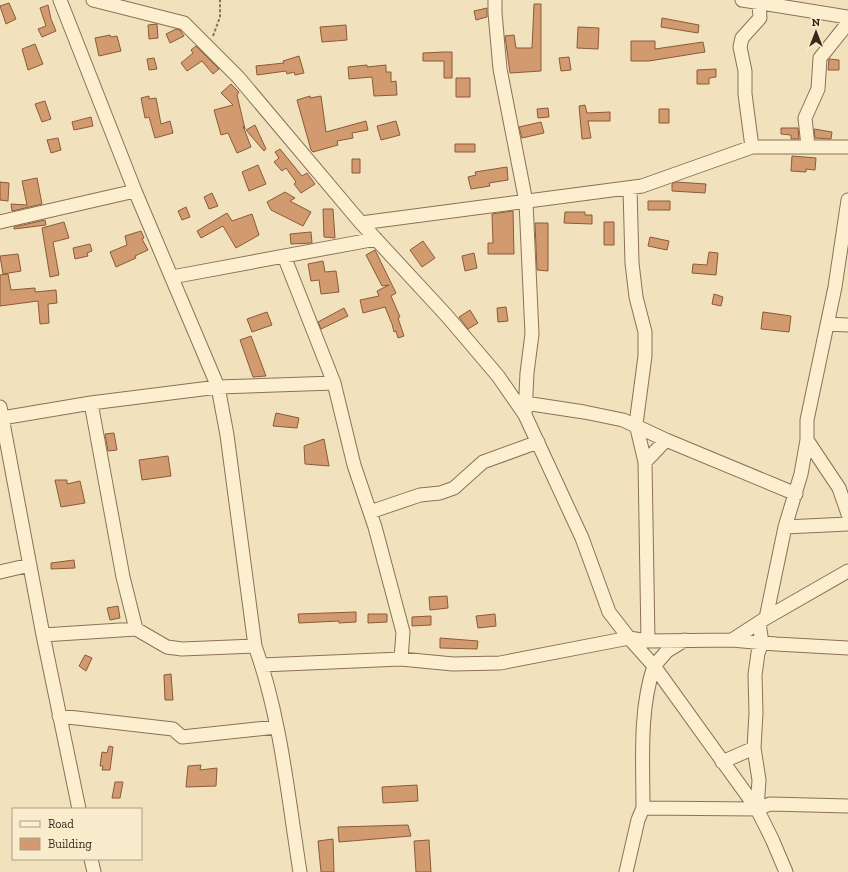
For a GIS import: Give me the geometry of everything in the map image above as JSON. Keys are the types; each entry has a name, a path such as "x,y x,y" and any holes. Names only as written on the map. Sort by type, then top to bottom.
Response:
{"street":[{"path":"60,0 135,191 218,387 227,435 255,646 262,665 276,727 300,872"},
{"path":"93,0 184,23 238,77 361,223 447,316 525,409 538,442 582,538 609,612 629,638 654,666 757,809 781,870"},
{"path":"495,0 500,69 526,202 532,334 527,374 525,409"},
{"path":"742,0 848,17"},
{"path":"752,147 745,94 745,71 740,47 742,38 760,18 759,3"},
{"path":"808,146 806,118 818,89 820,58 848,23"},
{"path":"361,223 642,186 752,147 848,147"},
{"path":"630,188 632,263 636,297 645,332 645,356 636,424 645,462 648,641"},
{"path":"0,222 135,191"},
{"path":"757,809 759,780 754,748 756,713 755,675 758,653 762,643 762,621 784,527 796,494 807,440 809,406 827,324 848,200"},
{"path":"172,277 376,239"},
{"path":"284,256 334,383 354,465 370,512 403,632 401,659"},
{"path":"827,324 848,325"},
{"path":"79,808 43,635 1,412 91,403 218,387 334,383"},
{"path":"91,403 122,569 136,629"},
{"path":"525,409 606,416 636,424 666,440 796,494"},
{"path":"645,462 666,440"},
{"path":"807,440 839,488 848,514"},
{"path":"370,512 420,496 447,492 454,488 483,462 538,442"},
{"path":"784,527 848,524"},
{"path":"0,572 30,565"},
{"path":"732,640 848,571"},
{"path":"43,635 136,629 167,647 182,649 255,646"},
{"path":"262,665 401,659 453,664 500,663 629,638 648,641 732,640 848,648"},
{"path":"626,872 638,820 643,808 645,706 648,685 654,666 667,651 685,640"},
{"path":"59,716 173,729 182,737 276,727"},
{"path":"722,762 754,748"},
{"path":"643,808 757,809 770,804 848,806"},
{"path":"91,860 94,872"}],"path":[{"path":"209,48 220,17 220,0"}],"building":[{"path":"9,3 16,19 6,24 0,6"},
{"path":"534,4 541,4 541,71 510,73 505,36 514,35 516,48 532,48"},
{"path":"48,5 51,19 56,31 42,37 38,29 46,26 40,8"},
{"path":"487,8 487,17 476,20 474,11"},
{"path":"662,18 699,25 698,33 661,27"},
{"path":"157,24 158,38 149,39 148,25"},
{"path":"346,25 347,40 322,42 320,27"},
{"path":"578,27 599,28 598,49 577,48"},
{"path":"176,29 180,30 184,36 170,43 166,34"},
{"path":"110,35 111,37 117,36 121,51 99,56 95,38"},
{"path":"631,41 655,41 655,49 703,42 705,52 649,61 631,61"},
{"path":"35,44 43,64 28,70 22,49"},
{"path":"196,46 219,69 213,74 202,61 187,71 181,63 193,53 191,50"},
{"path":"452,52 452,78 444,78 444,61 423,61 423,53"},
{"path":"299,56 304,73 295,75 294,72 287,74 286,71 257,75 256,66 284,63 283,61"},
{"path":"569,57 571,70 561,71 559,58"},
{"path":"154,58 157,69 149,70 147,59"},
{"path":"829,59 839,60 839,70 828,70"},
{"path":"367,65 367,67 386,65 386,72 391,72 391,82 396,81 397,95 374,96 372,77 349,79 348,67"},
{"path":"716,69 716,77 709,78 709,84 697,84 697,70"},
{"path":"456,78 470,78 470,97 456,97"},
{"path":"231,84 239,92 237,95 245,129 243,126 251,147 237,153 228,133 221,135 214,110 233,105 221,93"},
{"path":"149,96 149,99 156,98 161,124 170,121 173,133 155,138 149,117 145,118 141,98"},
{"path":"310,96 310,98 321,96 326,132 366,121 368,130 352,133 353,138 337,141 338,145 313,152 311,150 297,100"},
{"path":"45,101 51,119 42,122 35,104"},
{"path":"585,105 587,113 610,112 610,121 588,121 591,138 582,139 579,106"},
{"path":"548,108 549,117 538,118 537,109"},
{"path":"659,109 669,109 669,123 659,123"},
{"path":"91,117 93,126 74,130 72,122"},
{"path":"396,121 400,135 381,140 377,126"},
{"path":"541,122 544,133 522,138 519,127"},
{"path":"255,125 266,149 264,151 246,130"},
{"path":"781,128 798,128 799,139 791,139 791,135 781,134"},
{"path":"814,129 832,132 831,139 815,138"},
{"path":"58,138 61,150 51,153 47,140"},
{"path":"455,144 475,144 475,152 455,152"},
{"path":"280,149 302,176 307,173 315,184 301,193 294,184 296,182 286,168 282,171 274,162 279,158 275,152"},
{"path":"792,156 816,158 815,170 806,169 806,172 791,171"},
{"path":"352,159 360,159 360,173 352,173"},
{"path":"258,165 266,184 249,191 242,172"},
{"path":"507,167 508,180 489,183 490,186 471,189 468,177 476,175 475,172"},
{"path":"37,178 42,204 12,211 11,204 27,205 22,181"},
{"path":"0,182 9,183 8,201 0,200"},
{"path":"676,182 706,184 705,193 672,191 672,184"},
{"path":"285,192 295,198 290,201 311,212 303,226 271,210 267,202"},
{"path":"212,193 218,206 209,209 204,197"},
{"path":"648,201 670,201 670,210 648,210"},
{"path":"186,207 190,217 182,220 178,211"},
{"path":"323,209 333,209 335,238 324,237"},
{"path":"513,211 514,254 488,254 488,243 493,243 492,214"},
{"path":"565,212 585,212 585,215 592,215 592,224 564,223"},
{"path":"227,213 232,221 252,214 259,235 236,248 223,226 201,238 197,231"},
{"path":"45,220 46,225 14,229 14,227"},
{"path":"64,222 69,238 53,242 59,275 50,277 42,228"},
{"path":"604,222 614,222 614,245 604,245"},
{"path":"535,223 548,223 548,271 537,270"},
{"path":"141,231 144,238 142,239 148,250 135,256 136,258 116,267 110,252 127,245 125,236"},
{"path":"311,232 312,243 291,244 290,234"},
{"path":"650,237 669,241 667,250 648,246"},
{"path":"423,241 435,258 422,267 410,250"},
{"path":"90,244 92,251 87,253 88,256 75,259 73,248"},
{"path":"375,250 396,293 391,296 400,317 398,318 404,336 398,338 396,331 394,332 385,307 363,313 360,300 379,296 377,291 389,285 382,286 366,255"},
{"path":"709,252 718,253 716,275 692,273 693,264 707,265"},
{"path":"474,253 477,268 465,271 462,256"},
{"path":"18,254 21,271 3,274 0,256"},
{"path":"323,261 325,272 336,271 339,292 321,294 319,280 311,281 308,264"},
{"path":"8,274 11,290 35,288 35,292 56,290 57,303 48,304 49,323 40,324 38,301 0,306 0,275"},
{"path":"714,294 723,297 721,306 712,304"},
{"path":"506,307 508,321 498,322 497,308"},
{"path":"344,308 348,316 321,329 318,322"},
{"path":"470,310 478,323 468,329 459,317"},
{"path":"267,312 272,325 252,332 247,319"},
{"path":"763,312 791,316 789,332 761,329"},
{"path":"251,336 266,376 253,377 240,340"},
{"path":"276,413 299,418 297,428 273,426"},
{"path":"114,433 117,450 108,451 105,434"},
{"path":"324,439 329,466 305,464 304,446"},
{"path":"168,456 171,476 142,480 139,460"},
{"path":"55,480 67,480 67,484 80,481 85,503 61,507"},
{"path":"74,560 75,568 51,569 51,563"},
{"path":"447,596 448,608 430,610 429,597"},
{"path":"118,606 120,618 110,620 107,608"},
{"path":"356,612 356,622 339,623 339,621 299,623 298,614"},
{"path":"368,614 387,614 387,622 368,623"},
{"path":"495,614 496,626 478,628 476,616"},
{"path":"431,616 431,625 412,626 412,617"},
{"path":"440,638 478,641 477,649 440,648"},
{"path":"85,655 92,658 86,671 79,666"},
{"path":"171,674 173,700 165,700 164,675"},
{"path":"109,746 113,747 110,770 102,770 103,766 100,766 102,752 107,753"},
{"path":"201,765 200,770 217,768 216,786 186,787 188,766"},
{"path":"115,782 123,782 120,798 112,798"},
{"path":"417,785 418,801 383,803 382,787"},
{"path":"408,825 411,836 339,842 338,827"},
{"path":"333,839 334,872 321,872 318,841"},
{"path":"429,840 431,872 416,872 414,841"}]}
